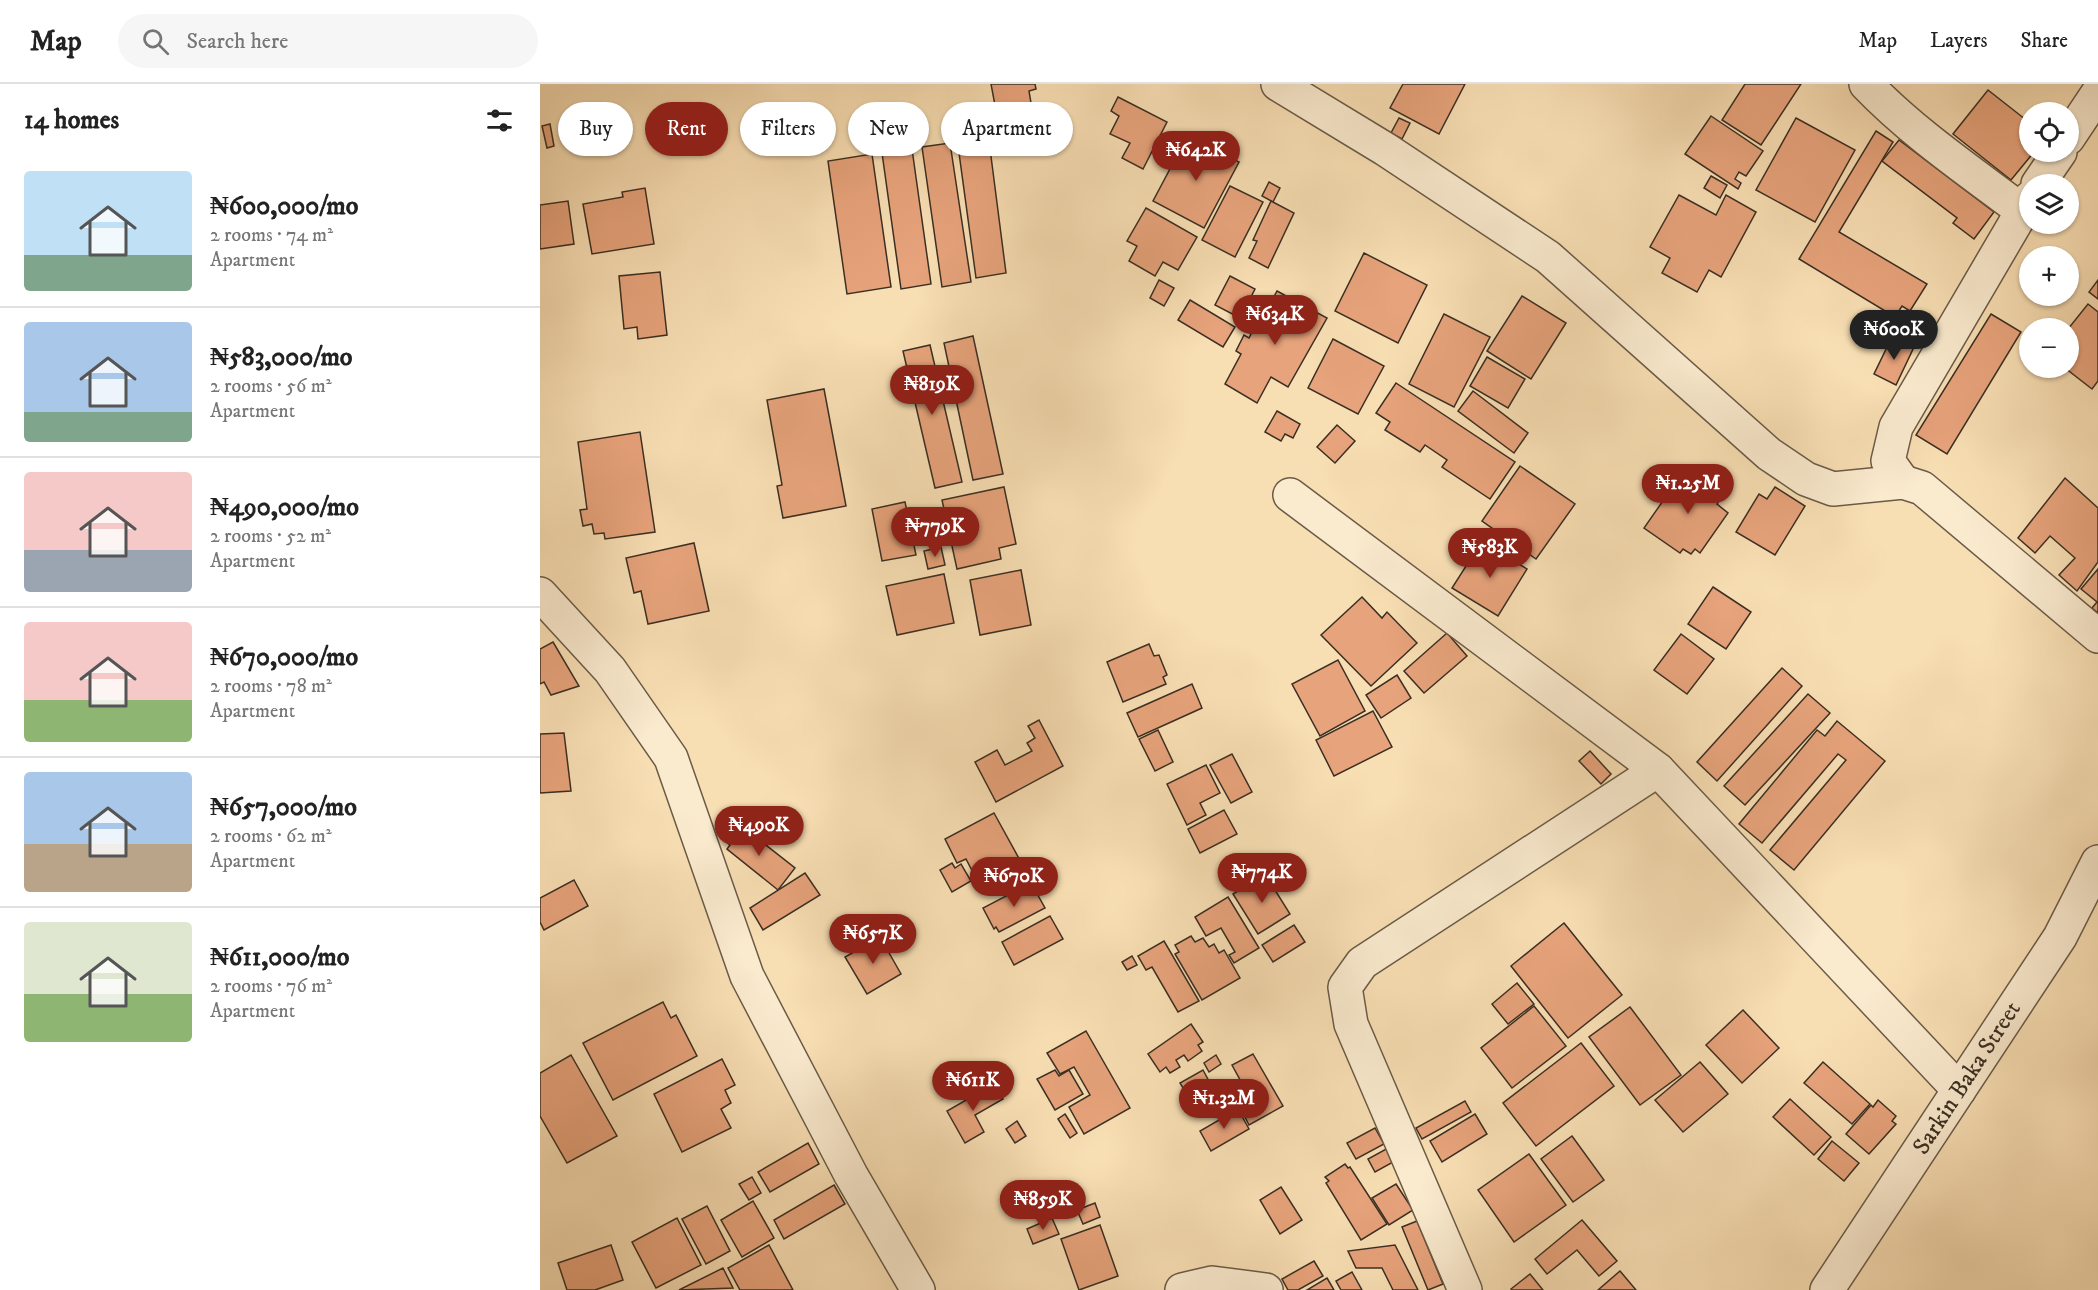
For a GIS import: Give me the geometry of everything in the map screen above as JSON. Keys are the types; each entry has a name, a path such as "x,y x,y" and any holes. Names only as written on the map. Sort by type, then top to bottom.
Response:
{"street":[{"path":"1278,84 1385,149 1548,257 1769,454 1806,479 1833,489 1903,482 1922,488 2098,636"},
{"path":"1866,84 1886,105 1927,139 2019,192"},
{"path":"2079,122 2098,93"},
{"path":"1903,482 1888,461 1896,427 2019,217"},
{"path":"1290,495 1658,770 1959,1090"},
{"path":"540,594 610,670 671,758 747,976 851,1175 918,1290"},
{"path":"1465,1290 1351,1024 1344,987 1362,963 1658,770"},
{"name":"Sarkin Baka Street","path":"1827,1290 2060,937 2098,862"},
{"path":"1182,1290 1212,1282 1266,1290"}],"building":[{"path":"991,84 1035,84 1036,89 1029,91 1031,102 994,102"},
{"path":"1403,84 1465,84 1439,134 1390,108"},
{"path":"1745,84 1801,84 1761,145 1722,120"},
{"path":"1988,90 2019,114 2019,162 2026,162 2011,180 1953,134"},
{"path":"1118,97 1167,122 1143,169 1122,158 1130,143 1110,134 1119,116 1111,111"},
{"path":"1711,116 1763,151 1746,176 1739,172 1735,179 1741,183 1738,189 1685,154"},
{"path":"1399,118 1410,123 1402,139 1391,133"},
{"path":"1796,118 1855,150 1815,222 1756,190"},
{"path":"550,124 554,146 547,148 542,126"},
{"path":"1876,131 1893,142 1839,232 1927,284 1910,311 1902,306 1895,317 1799,259"},
{"path":"1188,135 1239,162 1204,228 1153,201"},
{"path":"1899,140 1994,212 1974,239 1953,223 1957,218 1882,161"},
{"path":"941,144 941,156 952,156 971,282 942,287 923,156 929,156 929,146"},
{"path":"872,156 891,287 847,294 828,161"},
{"path":"882,156 913,156 931,284 901,289"},
{"path":"959,156 991,156 1006,273 976,278"},
{"path":"1711,176 1727,185 1720,198 1704,188"},
{"path":"1269,182 1280,188 1273,202 1262,196"},
{"path":"1230,186 1263,202 1235,257 1202,240"},
{"path":"645,188 654,244 592,254 583,204 623,197 622,192"},
{"path":"1679,195 1716,215 1726,195 1756,212 1721,277 1709,270 1697,292 1662,273 1670,258 1650,247"},
{"path":"568,201 574,244 540,249 540,205"},
{"path":"1271,201 1294,213 1268,268 1249,258 1257,241 1253,240"},
{"path":"1146,208 1197,237 1178,270 1163,262 1155,276 1129,261 1137,246 1127,241"},
{"path":"1364,253 1427,285 1398,343 1335,311"},
{"path":"660,272 667,335 638,339 637,327 624,329 619,276"},
{"path":"1230,276 1255,289 1240,318 1215,305"},
{"path":"1159,280 1174,288 1164,306 1150,298"},
{"path":"2098,280 2098,299 2089,292"},
{"path":"1277,291 1327,318 1288,387 1271,377 1257,403 1225,384 1241,354 1236,351 1244,335 1249,338 1251,334 1247,331 1263,302 1269,306"},
{"path":"1522,296 1566,323 1531,379 1487,351"},
{"path":"1190,300 1235,327 1223,347 1178,320"},
{"path":"2088,304 2098,312 2098,381 2092,389 2078,378 2079,318 2077,318"},
{"path":"1444,314 1490,337 1454,407 1409,384"},
{"path":"1991,314 2019,331 2019,335 1947,454 1916,435"},
{"path":"973,336 1003,474 973,480 944,343"},
{"path":"1892,337 1914,347 1896,385 1874,374"},
{"path":"1333,339 1384,366 1358,414 1308,388"},
{"path":"930,345 962,482 935,488 903,351"},
{"path":"1487,357 1525,379 1508,408 1470,386"},
{"path":"1396,383 1515,462 1490,499 1442,467 1447,460 1425,445 1420,452 1385,430 1390,422 1376,413"},
{"path":"824,389 846,506 783,518 777,486 782,485 767,400"},
{"path":"1473,391 1528,433 1514,453 1458,411"},
{"path":"1277,411 1300,424 1293,438 1285,434 1281,441 1265,432"},
{"path":"1337,425 1355,441 1335,463 1317,447"},
{"path":"640,432 655,532 605,539 604,533 594,534 592,524 583,526 580,510 587,509 578,442"},
{"path":"1520,466 1575,504 1536,559 1482,521"},
{"path":"1686,468 1714,487 1711,491 1721,498 1717,504 1728,513 1700,553 1695,549 1691,554 1683,549 1680,553 1644,528"},
{"path":"2065,478 2098,508 2098,562 2077,591 2059,575 2075,558 2050,536 2035,553 2018,538"},
{"path":"1004,487 1016,544 999,548 1001,559 957,569 942,500"},
{"path":"1775,487 1805,506 1775,555 1736,532 1759,494 1767,499"},
{"path":"905,502 916,555 882,561 872,509"},
{"path":"1482,541 1527,569 1498,616 1452,588"},
{"path":"694,543 709,611 648,624 641,591 634,593 626,558"},
{"path":"941,547 945,565 928,569 924,551"},
{"path":"2098,569 2098,613 2092,608 2097,602 2081,589"},
{"path":"1021,570 1031,625 980,635 970,580"},
{"path":"944,574 954,623 897,635 886,586"},
{"path":"1713,587 1751,612 1726,649 1688,624"},
{"path":"1362,597 1382,618 1387,612 1417,643 1371,686 1321,635"},
{"path":"1447,633 1467,656 1424,693 1404,671"},
{"path":"1681,634 1714,659 1687,694 1654,670"},
{"path":"553,642 579,686 551,695 544,682 540,684 540,649"},
{"path":"1149,644 1154,656 1159,655 1167,675 1163,677 1166,684 1123,702 1107,662"},
{"path":"1338,660 1365,711 1320,736 1292,684"},
{"path":"1782,668 1802,686 1717,781 1697,762"},
{"path":"1397,675 1411,698 1381,718 1366,695"},
{"path":"1192,684 1202,708 1138,737 1127,713"},
{"path":"1808,694 1830,713 1745,805 1724,786"},
{"path":"1373,711 1392,747 1334,776 1316,740"},
{"path":"1039,720 1063,766 996,802 975,762 997,750 1005,765 1032,751 1027,743 1035,738 1028,726"},
{"path":"1837,721 1885,761 1794,870 1770,850 1846,760 1838,754 1762,843 1739,824 1817,730 1825,736"},
{"path":"1158,730 1173,762 1155,771 1139,739"},
{"path":"564,733 571,791 540,793 540,734"},
{"path":"1590,751 1611,774 1601,784 1579,761"},
{"path":"1232,754 1252,792 1231,803 1210,765"},
{"path":"1206,765 1220,793 1200,803 1206,815 1187,825 1167,784"},
{"path":"1224,810 1237,834 1200,853 1188,829"},
{"path":"994,813 1027,873 1008,884 1005,878 1000,881 997,875 979,884 966,859 957,863 945,839"},
{"path":"738,823 795,868 778,890 727,849 730,845 724,840"},
{"path":"952,863 955,868 961,864 971,881 952,892 940,870"},
{"path":"805,873 820,895 763,930 750,908"},
{"path":"1265,874 1290,914 1258,934 1233,894"},
{"path":"574,880 588,906 544,930 540,922 540,898"},
{"path":"1031,883 1045,908 999,932 996,927 994,929 983,908"},
{"path":"1228,897 1259,948 1234,963 1229,955 1235,952 1221,928 1206,936 1195,917"},
{"path":"1050,916 1063,939 1014,965 1002,942"},
{"path":"1564,923 1622,995 1568,1038 1511,966"},
{"path":"1294,925 1305,942 1273,962 1262,945"},
{"path":"1191,936 1195,942 1203,938 1209,947 1214,944 1219,953 1224,950 1240,978 1202,1000 1175,954 1179,952 1175,945"},
{"path":"880,937 901,974 867,994 845,957"},
{"path":"1164,941 1199,1001 1178,1012 1152,967 1146,970 1138,956"},
{"path":"1132,956 1137,965 1127,970 1122,962"},
{"path":"1517,983 1534,1004 1508,1024 1492,1004"},
{"path":"663,1002 671,1018 676,1015 697,1056 613,1100 583,1043"},
{"path":"1534,1006 1566,1046 1512,1088 1481,1048"},
{"path":"1630,1007 1681,1075 1640,1105 1589,1037"},
{"path":"1743,1010 1779,1048 1742,1083 1706,1045"},
{"path":"1191,1024 1203,1042 1198,1045 1202,1051 1188,1061 1184,1055 1176,1060 1180,1067 1170,1073 1166,1067 1160,1072 1148,1054"},
{"path":"1086,1031 1130,1108 1084,1134 1069,1107 1090,1095 1074,1067 1060,1074 1047,1053"},
{"path":"1581,1043 1614,1086 1536,1146 1503,1103"},
{"path":"1253,1054 1283,1106 1249,1125 1239,1105 1250,1098 1232,1065"},
{"path":"571,1055 617,1136 567,1163 540,1116 540,1073"},
{"path":"1216,1055 1221,1064 1209,1072 1204,1063"},
{"path":"722,1059 735,1085 725,1090 731,1103 721,1109 731,1128 682,1152 654,1094"},
{"path":"1700,1062 1728,1094 1683,1132 1655,1100"},
{"path":"1823,1062 1870,1104 1852,1124 1804,1083"},
{"path":"1055,1070 1059,1076 1069,1070 1083,1094 1055,1110 1037,1079"},
{"path":"1203,1070 1210,1083 1188,1096 1180,1083"},
{"path":"994,1084 1003,1099 975,1115 984,1132 965,1143 947,1111"},
{"path":"1790,1099 1831,1137 1814,1155 1773,1117"},
{"path":"1878,1100 1896,1116 1892,1121 1896,1124 1869,1154 1846,1134"},
{"path":"1465,1101 1471,1112 1422,1139 1416,1128"},
{"path":"1238,1109 1249,1129 1211,1151 1200,1131"},
{"path":"1065,1114 1077,1133 1070,1138 1058,1119"},
{"path":"1475,1114 1487,1134 1442,1162 1430,1141"},
{"path":"1017,1121 1026,1136 1015,1143 1006,1129"},
{"path":"1375,1128 1384,1144 1356,1159 1347,1143"},
{"path":"1572,1136 1604,1180 1573,1202 1541,1159"},
{"path":"1832,1141 1859,1163 1844,1181 1818,1159"},
{"path":"808,1143 819,1164 770,1192 758,1172"},
{"path":"1388,1148 1395,1161 1375,1172 1368,1159"},
{"path":"1529,1154 1566,1205 1514,1242 1478,1190"},
{"path":"1345,1164 1348,1168 1350,1167 1387,1224 1361,1240 1326,1183 1329,1181 1325,1177"},
{"path":"752,1177 761,1193 749,1200 739,1184"},
{"path":"1396,1184 1413,1210 1389,1225 1372,1198"},
{"path":"834,1185 845,1204 784,1239 774,1220"},
{"path":"1281,1187 1302,1220 1280,1234 1260,1200"},
{"path":"753,1201 774,1238 742,1257 721,1220"},
{"path":"1095,1203 1100,1217 1083,1224 1077,1210"},
{"path":"707,1206 730,1251 706,1264 682,1219"},
{"path":"677,1218 701,1265 656,1288 632,1242"},
{"path":"1052,1218 1059,1234 1033,1244 1027,1229"},
{"path":"1582,1220 1617,1261 1599,1276 1577,1250 1547,1274 1535,1259"},
{"path":"1417,1221 1443,1284 1428,1290 1402,1227"},
{"path":"1100,1225 1118,1276 1079,1290 1061,1239"},
{"path":"611,1245 623,1280 595,1290 567,1290 558,1263"},
{"path":"769,1245 793,1290 740,1290 728,1268"},
{"path":"1395,1245 1418,1290 1393,1290 1382,1268 1356,1268 1348,1251"},
{"path":"1314,1261 1323,1276 1298,1290 1288,1290 1282,1279"},
{"path":"723,1268 733,1288 679,1290"},
{"path":"1620,1271 1636,1290 1598,1290"},
{"path":"1352,1272 1362,1290 1341,1290 1336,1281"},
{"path":"1530,1274 1543,1290 1511,1289"},
{"path":"1327,1278 1334,1290 1307,1290"}]}
